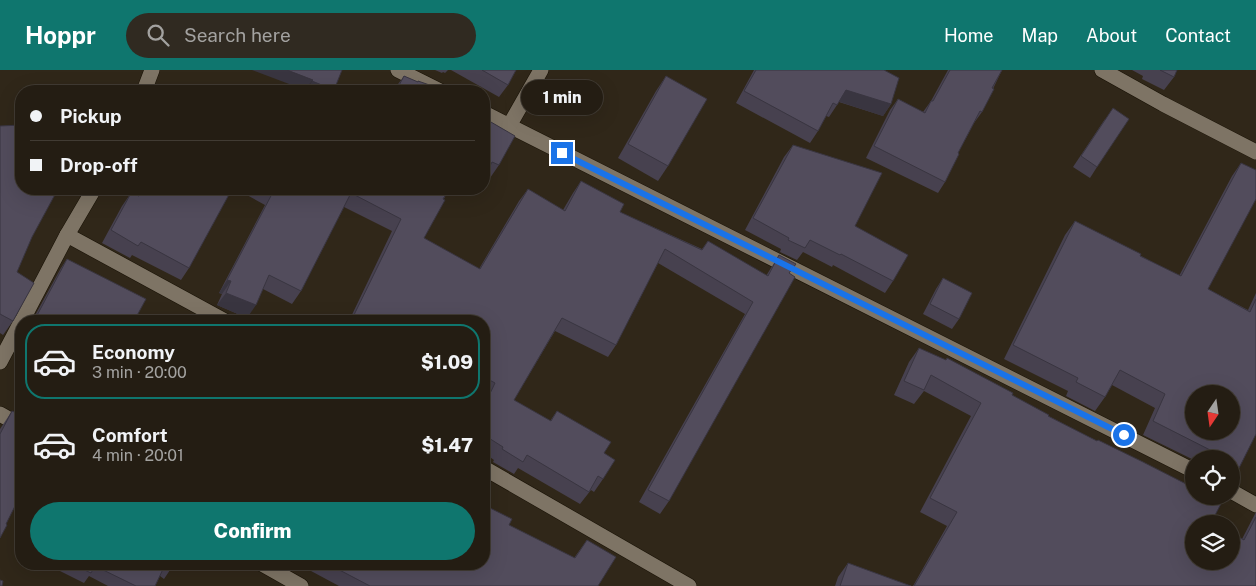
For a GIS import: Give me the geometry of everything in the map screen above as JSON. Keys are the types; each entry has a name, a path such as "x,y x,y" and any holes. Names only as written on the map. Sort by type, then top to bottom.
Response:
{"street":[{"path":"146,85 152,70"},
{"path":"398,70 428,85"},
{"path":"509,126 540,70"},
{"path":"1102,70 1256,152"},
{"path":"490,116 1185,466"},
{"path":"25,315 90,195"},
{"path":"67,235 213,315"},
{"path":"0,362 15,333"},
{"path":"0,414 15,423"},
{"path":"490,471 689,586"},
{"path":"1240,497 1256,505"},
{"path":"272,570 300,586"}],"building":[{"path":"287,70 342,70 336,85 322,85"},
{"path":"482,70 516,70 508,85"},
{"path":"756,70 884,70 899,78 891,104 846,90 837,105 833,103 818,131 744,91"},
{"path":"950,70 1002,70 982,112 980,111 958,153 945,182 874,146 898,99 925,113"},
{"path":"1160,70 1177,70 1174,77"},
{"path":"404,76 429,85 399,85"},
{"path":"666,76 707,99 668,166 628,144"},
{"path":"1113,108 1129,119 1097,167 1081,156"},
{"path":"490,121 515,136 499,165 492,162 490,166"},
{"path":"15,125 15,195 55,195 32,237 17,272 34,283 13,321 0,314 0,126"},
{"path":"793,145 882,173 855,226 908,255 893,281 810,240 805,248 788,240 789,238 753,218"},
{"path":"1241,163 1256,170 1256,199 1208,289 1250,312 1256,299 1256,434 1240,466 1240,450 1210,450 1190,440 1240,440 1240,385 1185,385 1185,437 1153,421 1165,394 1120,370 1105,397 1076,382 1078,378 1013,345 1075,221 1181,276"},
{"path":"581,181 624,204 620,212 702,250 708,241 768,276 779,255 796,264 789,273 795,277 669,501 648,490 753,302 665,249 616,345 562,318 514,400 551,421 557,411 611,442 604,453 615,460 603,479 598,476 589,492 527,455 523,462 490,439 490,393 495,383 490,380 490,315 354,315 401,219 355,195 445,195 443,199 445,200 424,238 480,269 528,189 565,211"},
{"path":"130,195 229,195 189,268 141,242 138,246 111,230"},
{"path":"271,195 350,195 301,291 269,275 256,305 226,293 231,281 227,280"},
{"path":"67,259 146,299 137,315 37,315"},
{"path":"943,278 972,293 959,319 930,304"},
{"path":"919,348 946,360 947,358 1013,393 1012,395 1048,416 1185,483 1185,505 1220,505 1215,515 1185,515 1185,570 1240,570 1240,538 1244,540 1256,517 1256,586 914,586 957,512 930,498 981,403 931,375 924,390 904,381"},
{"path":"12,411 15,412 15,506 0,538 0,434"},
{"path":"490,508 512,519 509,525 575,558 587,540 616,557 598,586 370,586 339,570 490,570"},
{"path":"848,563 911,586 840,586"},
{"path":"103,570 163,570 155,586 136,586"}],"route":[{"path":"562,153 1124,435"}]}
